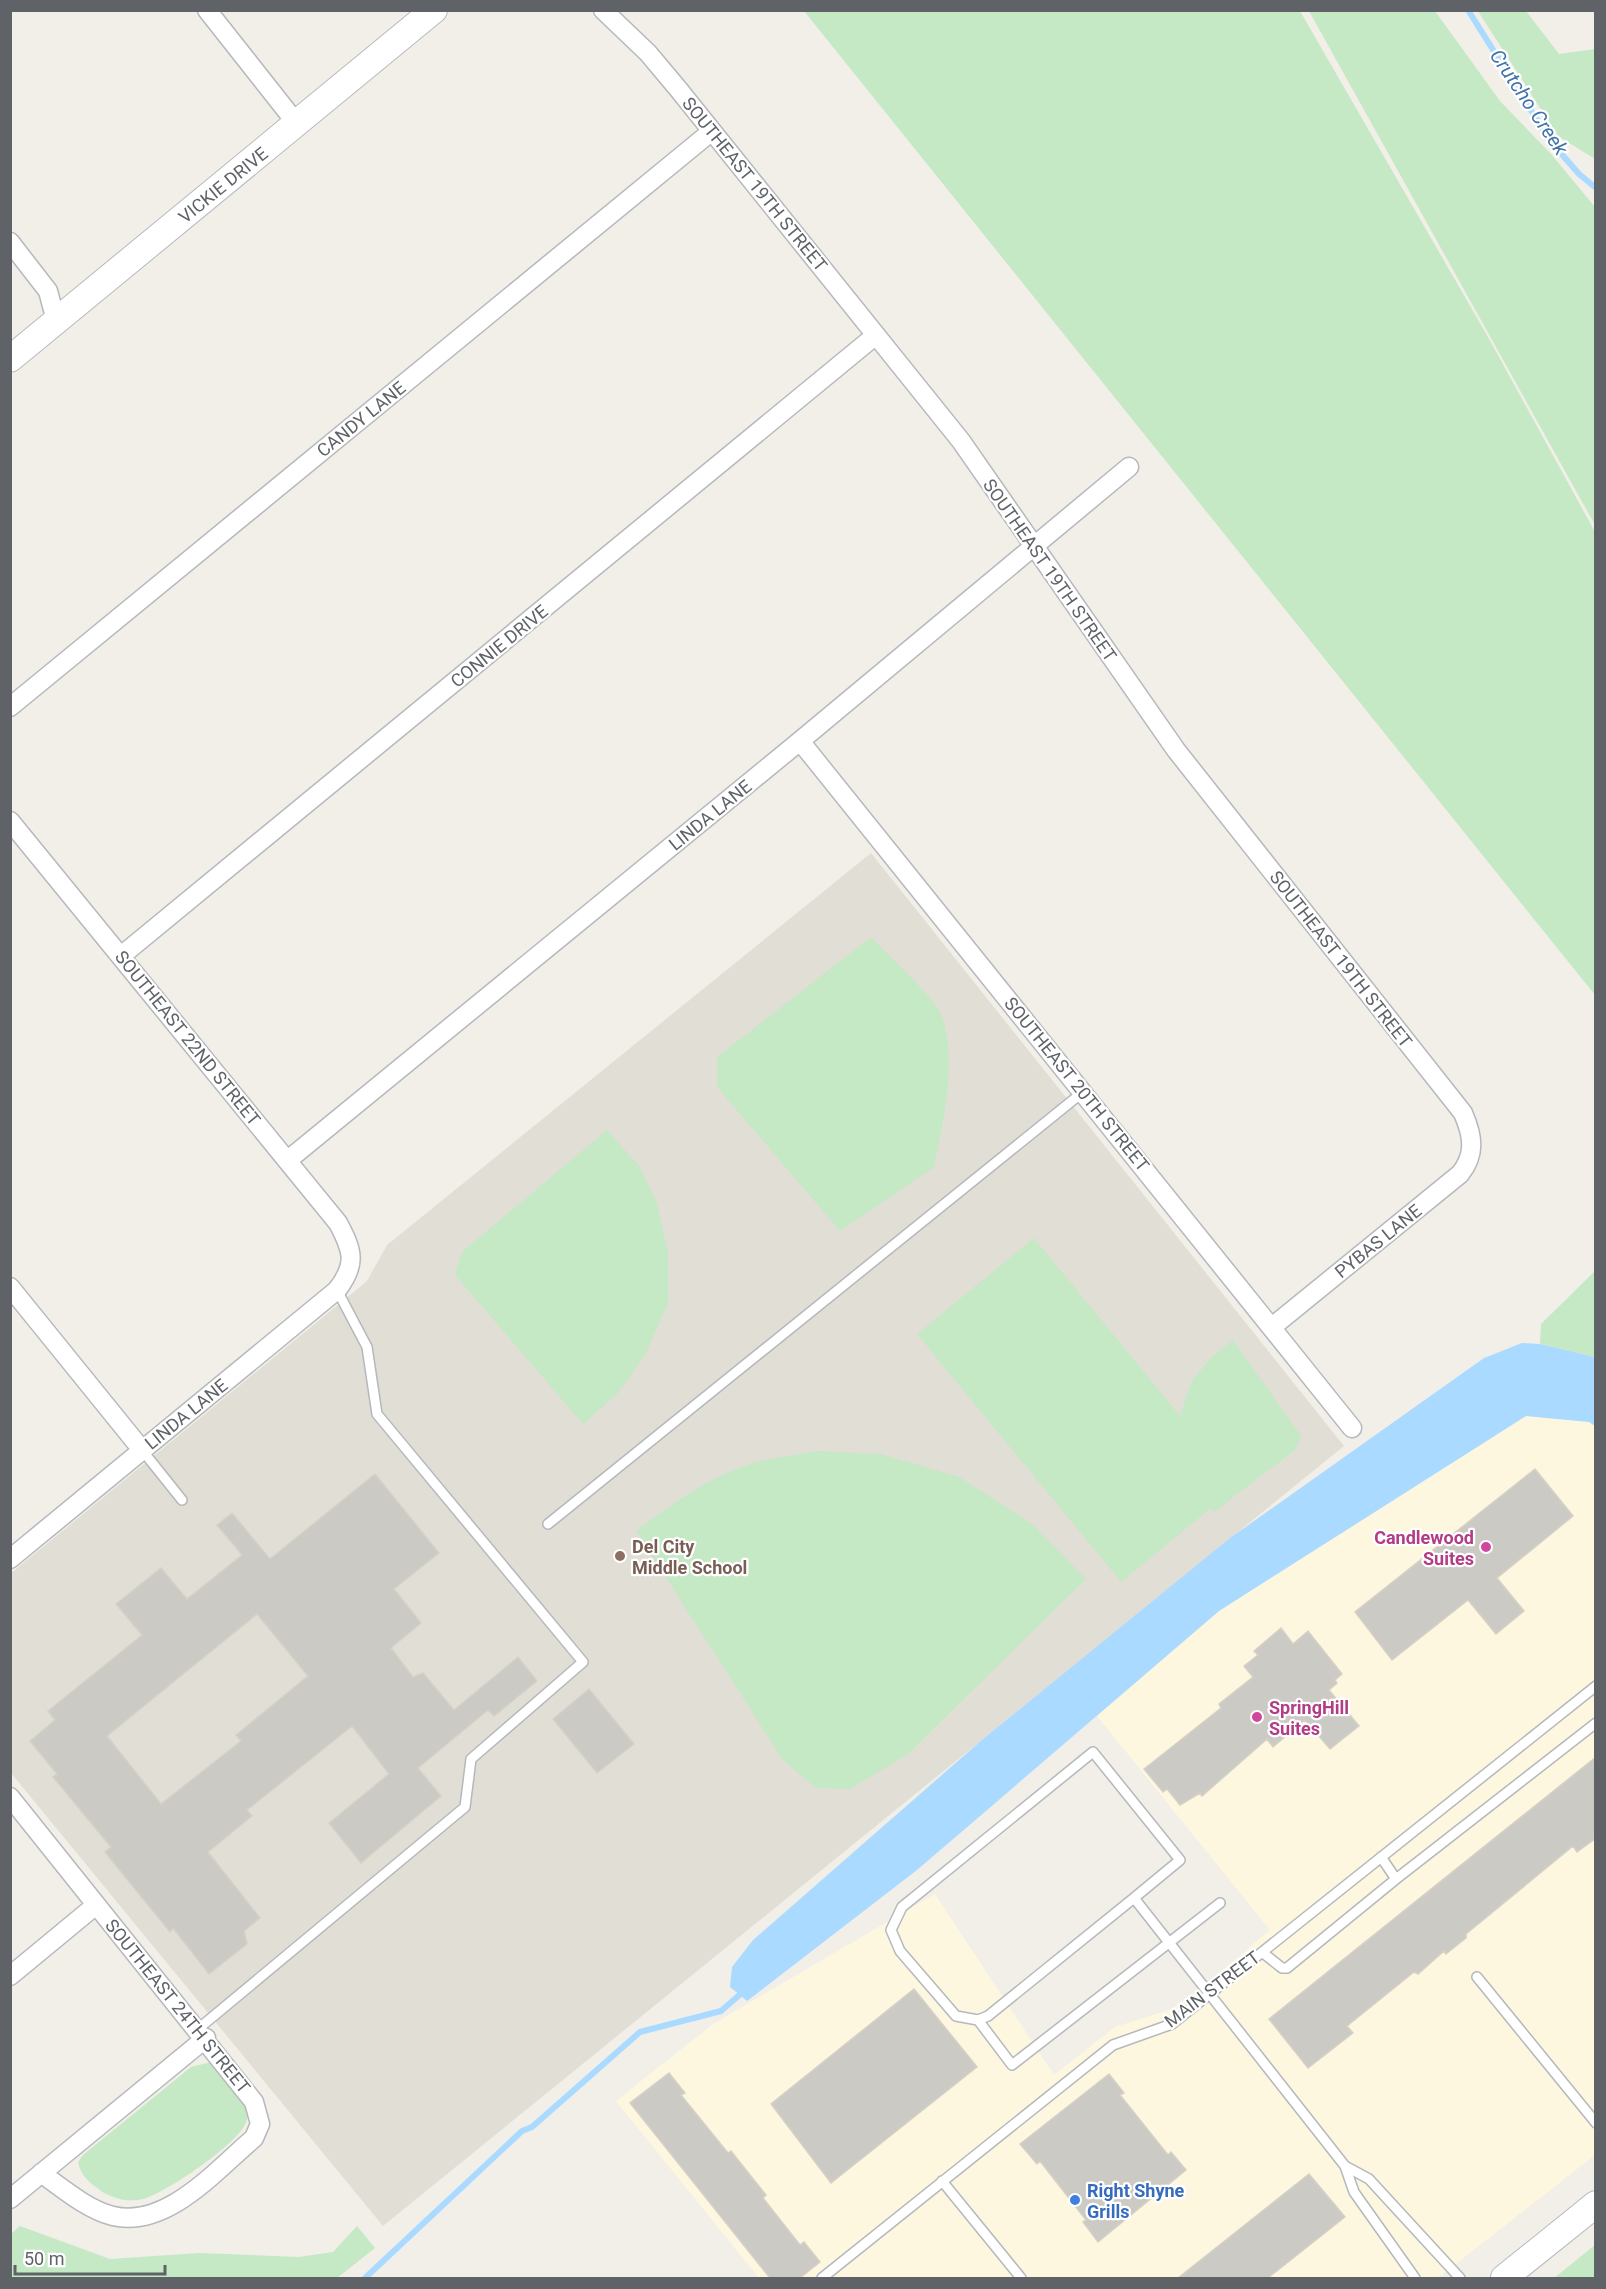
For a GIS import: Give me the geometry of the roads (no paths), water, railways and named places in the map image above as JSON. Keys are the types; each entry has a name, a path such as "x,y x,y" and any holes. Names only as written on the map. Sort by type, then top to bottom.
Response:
{"street":[{"path":"207,10 297,124"},
{"name":"VICKIE DRIVE","path":"10,359 434,10"},
{"name":"SOUTHEAST 19TH STREET","path":"603,10 648,53 961,441 1176,750 1463,1113 1471,1132 1472,1146"},
{"name":"CANDY LANE","path":"10,707 712,131"},
{"path":"10,242 48,291 56,321"},
{"name":"CONNIE DRIVE","path":"121,956 876,335"},
{"name":"LINDA LANE","path":"288,1160 800,741 1129,467"},
{"name":"SOUTHEAST 20TH STREET","path":"800,741 1352,1428"},
{"name":"SOUTHEAST 22ND STREET","path":"10,821 338,1223 347,1241 352,1262"},
{"name":"PYBAS LANE","path":"1272,1327 1460,1174 1466,1166 1472,1146"},
{"name":"LINDA LANE","path":"10,1559 337,1290 348,1276 352,1262"},
{"path":"10,1287 142,1450"},
{"name":"SOUTHEAST 24TH STREET","path":"10,1797 202,2034 254,2102 260,2124 254,2138 172,2207 144,2218 113,2216 83,2201 41,2173"},
{"path":"10,1977 96,1905"},
{"path":"10,2199 202,2034"},
{"path":"1504,2278 1596,2204"}],"lane":[{"path":"548,1524 1083,1092"},
{"path":"202,2034 465,1807 471,1759 583,1662 377,1414 367,1347 337,1290"},
{"path":"142,1450 182,1500"},
{"name":"MAIN STREET","path":"822,2278 1113,2045 1172,2024 1596,1686"},
{"path":"1262,1952 1282,1968 1287,1968 1396,1879 1596,1723"},
{"path":"1093,1752 1179,1860 1134,1898 988,2016 978,2019 956,2016 900,1951 891,1930 902,1907 1093,1752"},
{"path":"1381,1857 1396,1879"},
{"path":"1134,1898 1345,2166 1354,2192 1415,2278"},
{"path":"978,2019 1012,2066 1220,1903"},
{"path":"1477,1977 1596,2123"},
{"path":"1345,2166 1369,2179 1460,2278"},
{"path":"942,2181 1021,2278"}],"water":[{"path":"1522,1343 1540,1344 1595,1357 1595,1426 1589,1422 1526,1416 1219,1611 917,1870 747,2001 730,1987 732,1967 753,1940 983,1739 1230,1538 1484,1358"}],"waterway":[{"name":"Crutcho Creek","path":"1468,10 1551,142 1579,174 1596,188"},
{"path":"365,2278 522,2131 532,2127 640,2032 721,2011 744,1991"}],"place":[{"name":"Candlewood Suites","path":"1486,1547"},
{"name":"Del City Middle School","path":"620,1556"},
{"name":"SpringHill Suites","path":"1257,1717"},
{"name":"Right Shyne Grills","path":"1075,2200"}]}
